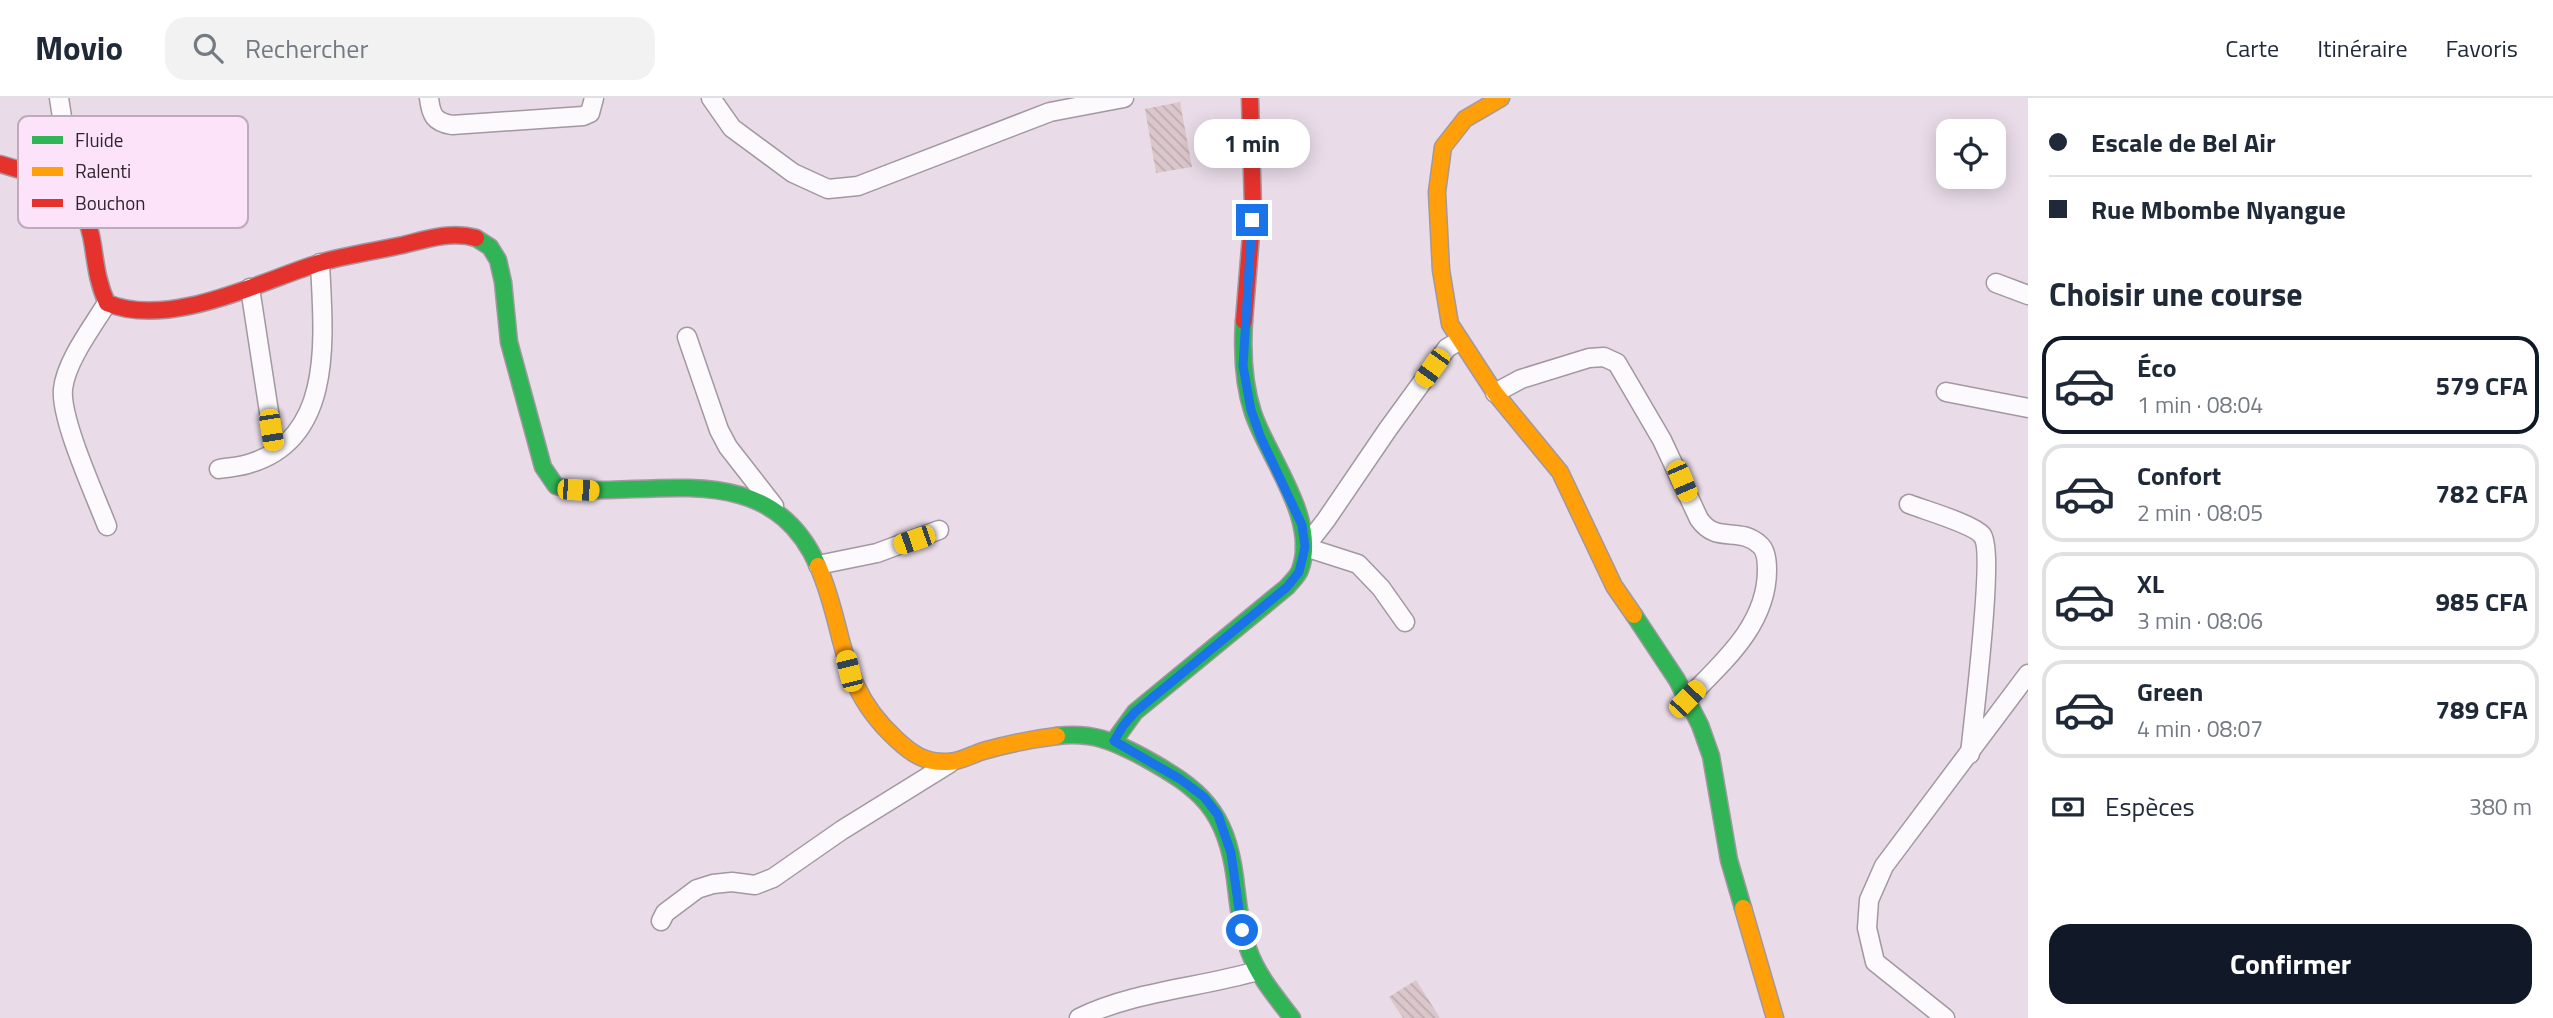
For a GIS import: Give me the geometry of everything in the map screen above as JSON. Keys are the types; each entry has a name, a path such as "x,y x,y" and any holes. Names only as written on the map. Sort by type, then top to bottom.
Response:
{"street":[{"path":"59,98 62,116"},
{"path":"429,98 432,115 440,123 452,125 583,116 590,113 594,98"},
{"path":"711,98 733,128 793,173 828,189 858,186 1050,111 1124,98"},
{"path":"1114,741 1135,712 1287,587 1299,572 1305,547 1302,525 1261,438 1251,410 1243,366 1253,192 1250,98"},
{"path":"1502,98 1465,119 1443,148 1437,192 1441,270 1450,324 1495,393 1560,472 1614,586 1687,699 1711,756 1729,860 1775,1018"},
{"path":"0,164 18,169"},
{"path":"90,228 99,287 107,303 126,309 151,310 198,304 320,263 451,234 470,235 488,244 496,254 509,344 542,467 550,483 564,489 593,491 680,489 732,492 760,501 779,513 790,521 803,538 818,565 830,598 849,671 865,705 915,757 953,762"},
{"path":"219,469 252,463 281,449 301,426 320,382 320,263"},
{"path":"1996,283 2028,295"},
{"path":"250,288 275,452"},
{"path":"107,303 68,370 63,389 65,411 107,526"},
{"path":"687,337 719,430 728,447 779,513"},
{"path":"1305,547 1447,348 1460,341"},
{"path":"1495,393 1521,379 1589,358 1604,356 1617,363 1662,440 1705,528 1714,533 1731,533 1752,539 1762,547 1767,562 1763,598 1746,636 1687,699"},
{"path":"1946,392 2028,408"},
{"path":"1909,504 1973,529 1983,536 1987,548 1986,591 1970,754"},
{"path":"818,565 877,553 939,530"},
{"path":"1305,547 1358,564 1381,588 1405,622"},
{"path":"1945,1018 1875,962 1867,928 1870,900 1884,866 2028,674"},
{"path":"661,921 665,913 696,889 733,882 755,885 774,878 842,830 953,762 979,752 1038,739 1089,735 1114,741 1180,779 1204,797 1218,815 1231,853 1242,930 1257,971 1292,1018"},
{"path":"1079,1018 1103,1006 1257,971"}],"building":[{"path":"1180,102 1192,167 1156,173 1145,109"},
{"path":"1416,980 1440,1018 1403,1018 1389,997"}],"traffic: fast":[{"path":"476,238 490,247 498,260 509,342 543,467 556,486 574,490 679,488 713,490 744,496 773,510 798,532 818,566"},
{"path":"1114,741 1135,712 1287,587 1300,570 1304,551 1303,531 1297,510 1260,431 1247,390 1243,356 1244,321"},
{"path":"1634,615 1677,680 1700,725 1711,756 1729,860 1743,908"},
{"path":"1057,736 1081,735 1122,746 1181,780 1207,804 1217,818 1231,855 1241,924 1249,951 1262,978 1292,1018"}],"traffic: slow":[{"path":"1501,98 1465,119 1443,147 1437,192 1441,270 1450,324 1495,393 1560,472 1614,586 1634,615"},
{"path":"818,566 845,657 863,698 877,718 908,749 926,759 952,762 1002,746 1057,736"},
{"path":"1743,908 1775,1018"}],"traffic: jam":[{"path":"1244,321 1253,210 1250,98"},
{"path":"0,164 18,170"},
{"path":"89,228 99,282 107,303 131,310 186,307 242,291 319,263 430,238 457,235 476,238"}],"route":[{"path":"1242,930 1231,853 1218,815 1204,797 1180,779 1114,741 1135,712 1287,587 1299,572 1305,547 1302,525 1261,438 1251,410 1243,366 1252,220"}]}
